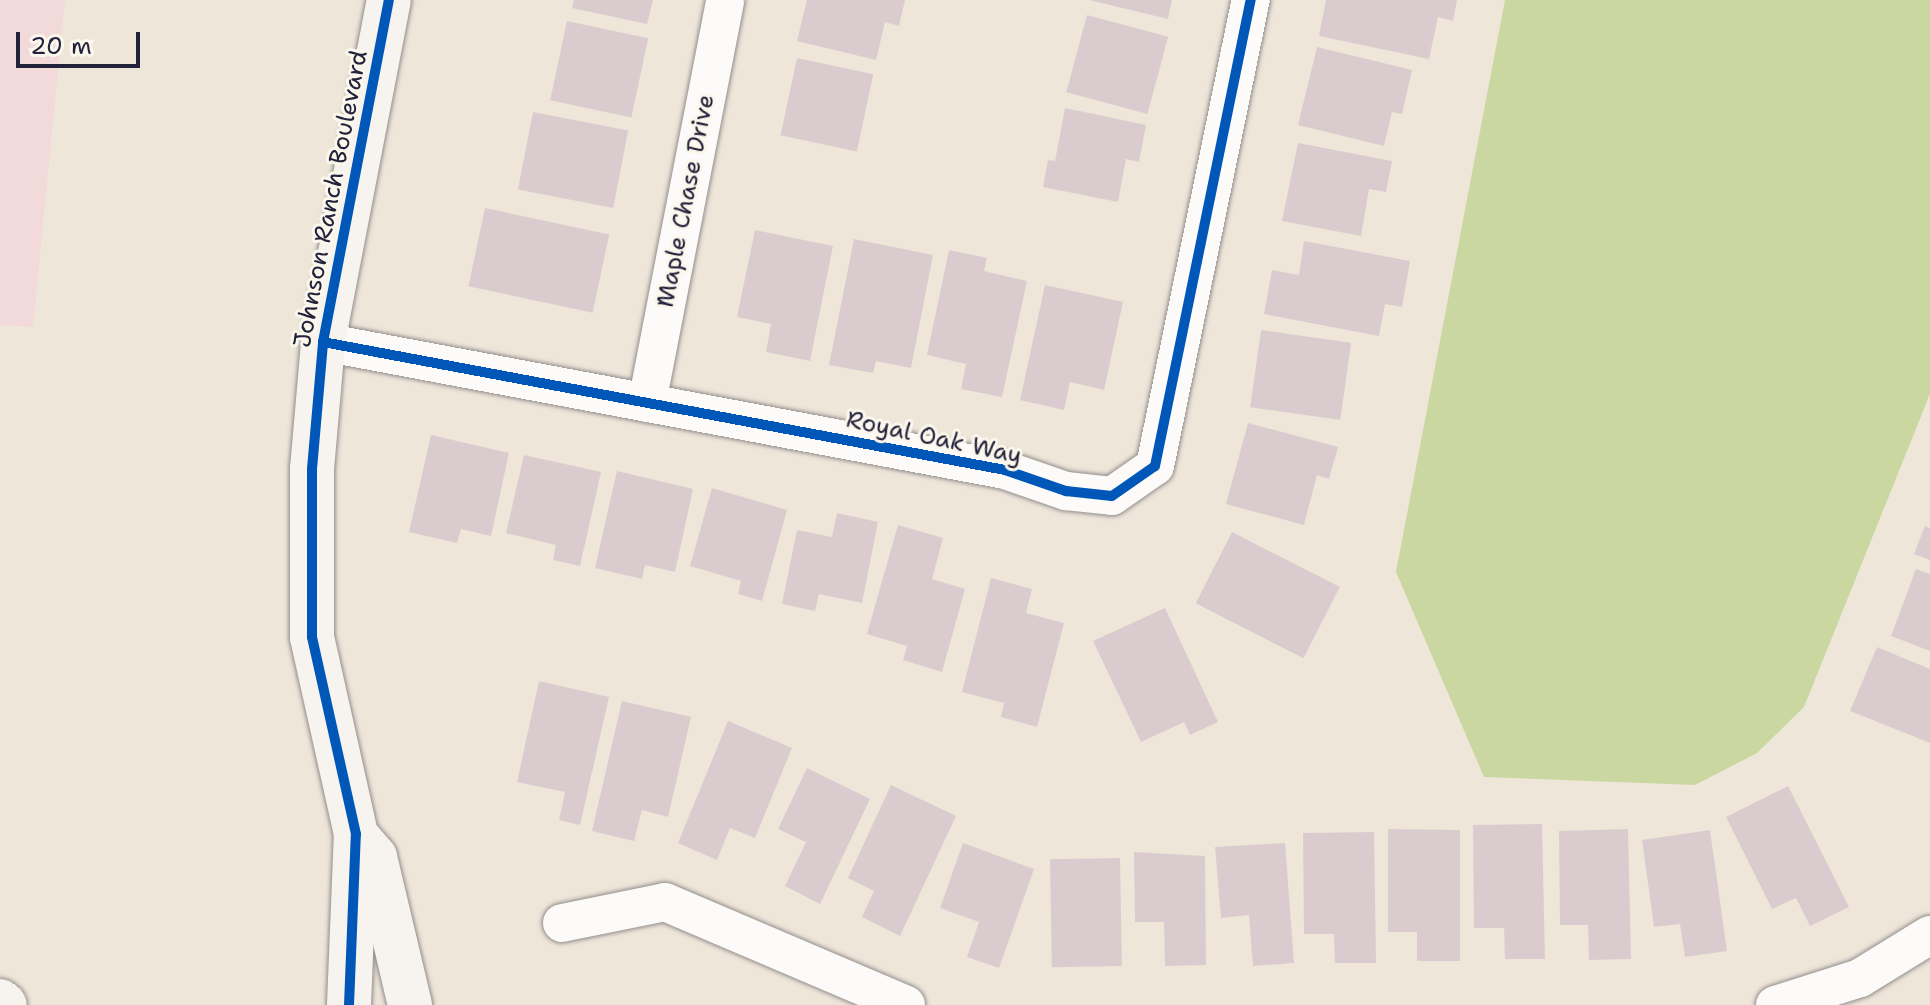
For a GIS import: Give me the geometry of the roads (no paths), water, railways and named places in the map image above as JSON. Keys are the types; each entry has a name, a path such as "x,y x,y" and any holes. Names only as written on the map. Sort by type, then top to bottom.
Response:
{"street":[{"name":"Johnson Ranch Boulevard","path":"356,834 312,637 312,469 323,342 389,0"},
{"name":"Maple Chase Drive","path":"647,403 725,0"},
{"name":"Royal Oak Way","path":"323,342 1005,470 1066,491 1112,496 1155,466 1251,0"},
{"path":"349,1005 356,834"},
{"path":"356,834 375,857 410,1005"},
{"path":"562,923 665,902 906,1005"},
{"path":"1775,1005 1860,978 1930,935"},
{"path":"0,1001 5,1005"}]}
